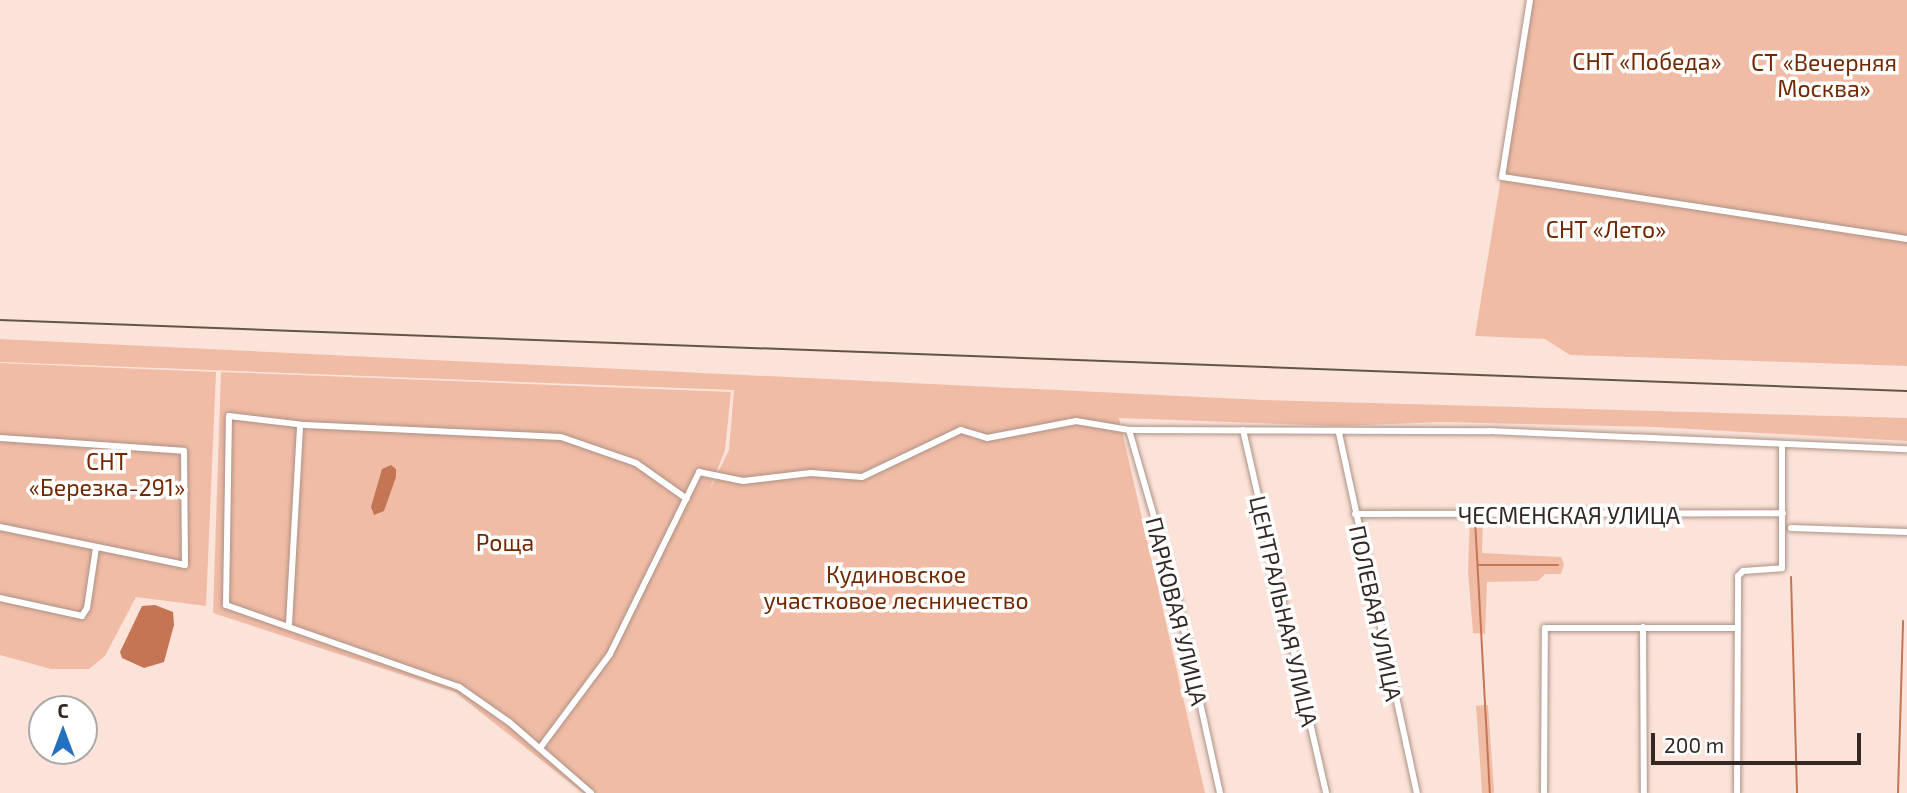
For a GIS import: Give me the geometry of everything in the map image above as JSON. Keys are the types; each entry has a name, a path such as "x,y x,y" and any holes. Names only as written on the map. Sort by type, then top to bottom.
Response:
{"street":[{"path":"1530,0 1502,177 1907,239"},
{"path":"591,793 540,748 459,687 289,624 226,605 229,416 300,425 561,437 636,463 687,499"},
{"path":"540,748 610,654 699,472 743,481 811,474 862,477 961,430 987,438 1076,421 1129,430 1339,433 1490,431 1907,449"},
{"path":"289,624 300,425"},
{"name":"ПАРКОВАЯ УЛИЦА","path":"1129,430 1176,593 1220,793"},
{"name":"ЦЕНТРАЛЬНАЯ УЛИЦА","path":"1243,430 1326,793"},
{"name":"ПОЛЕВАЯ УЛИЦА","path":"1339,433 1418,793"},
{"path":"0,438 184,451 185,565 0,527"},
{"path":"1737,793 1737,628 1740,571 1782,568 1782,444"},
{"name":"ЧЕСМЕНСКАЯ УЛИЦА","path":"1355,514 1783,513"},
{"path":"1791,528 1907,532"},
{"path":"0,598 82,615 87,608 96,548"},
{"path":"1643,627 1644,793"},
{"path":"1544,793 1545,628 1737,628"}],"green space":[{"path":"1530,0 1907,0 1907,366 1570,355 1545,339 1475,336"},
{"path":"0,339 1263,400 1907,418 1907,441 1655,427 1441,422 1338,426 1119,418 1205,793 583,793 455,692 213,613 221,372 731,392 725,450 709,491 729,450 734,390 0,362"},
{"name":"СНТ «Березка-291»","path":"0,363 216,372 206,606 136,597 105,656 89,669 51,669 0,655"},
{"path":"1470,516 1483,516 1482,553 1561,557 1564,564 1561,574 1545,574 1538,581 1487,582 1485,634 1473,633 1468,572"},
{"path":"1488,705 1494,793 1482,793 1476,706"}],"shaded area":[{"path":"391,465 396,469 396,477 384,511 374,515 371,507 382,469"},
{"path":"155,605 173,612 174,625 164,662 144,668 122,658 120,652 142,606"}],"waterway":[{"path":"1475,519 1490,793"},
{"path":"1479,565 1558,565"},
{"path":"1791,577 1797,793"},
{"path":"1898,793 1903,621"}],"railway":[{"path":"0,320 1907,391"}],"park label":[{"name":"СНТ «Победа»","path":"1647,61"},
{"name":"СТ «Вечерняя Москва»","path":"1824,75"},
{"name":"СНТ «Лето»","path":"1606,229"},
{"name":"Роща","path":"505,542"},
{"name":"Кудиновское участковое лесничество","path":"896,587"}]}
